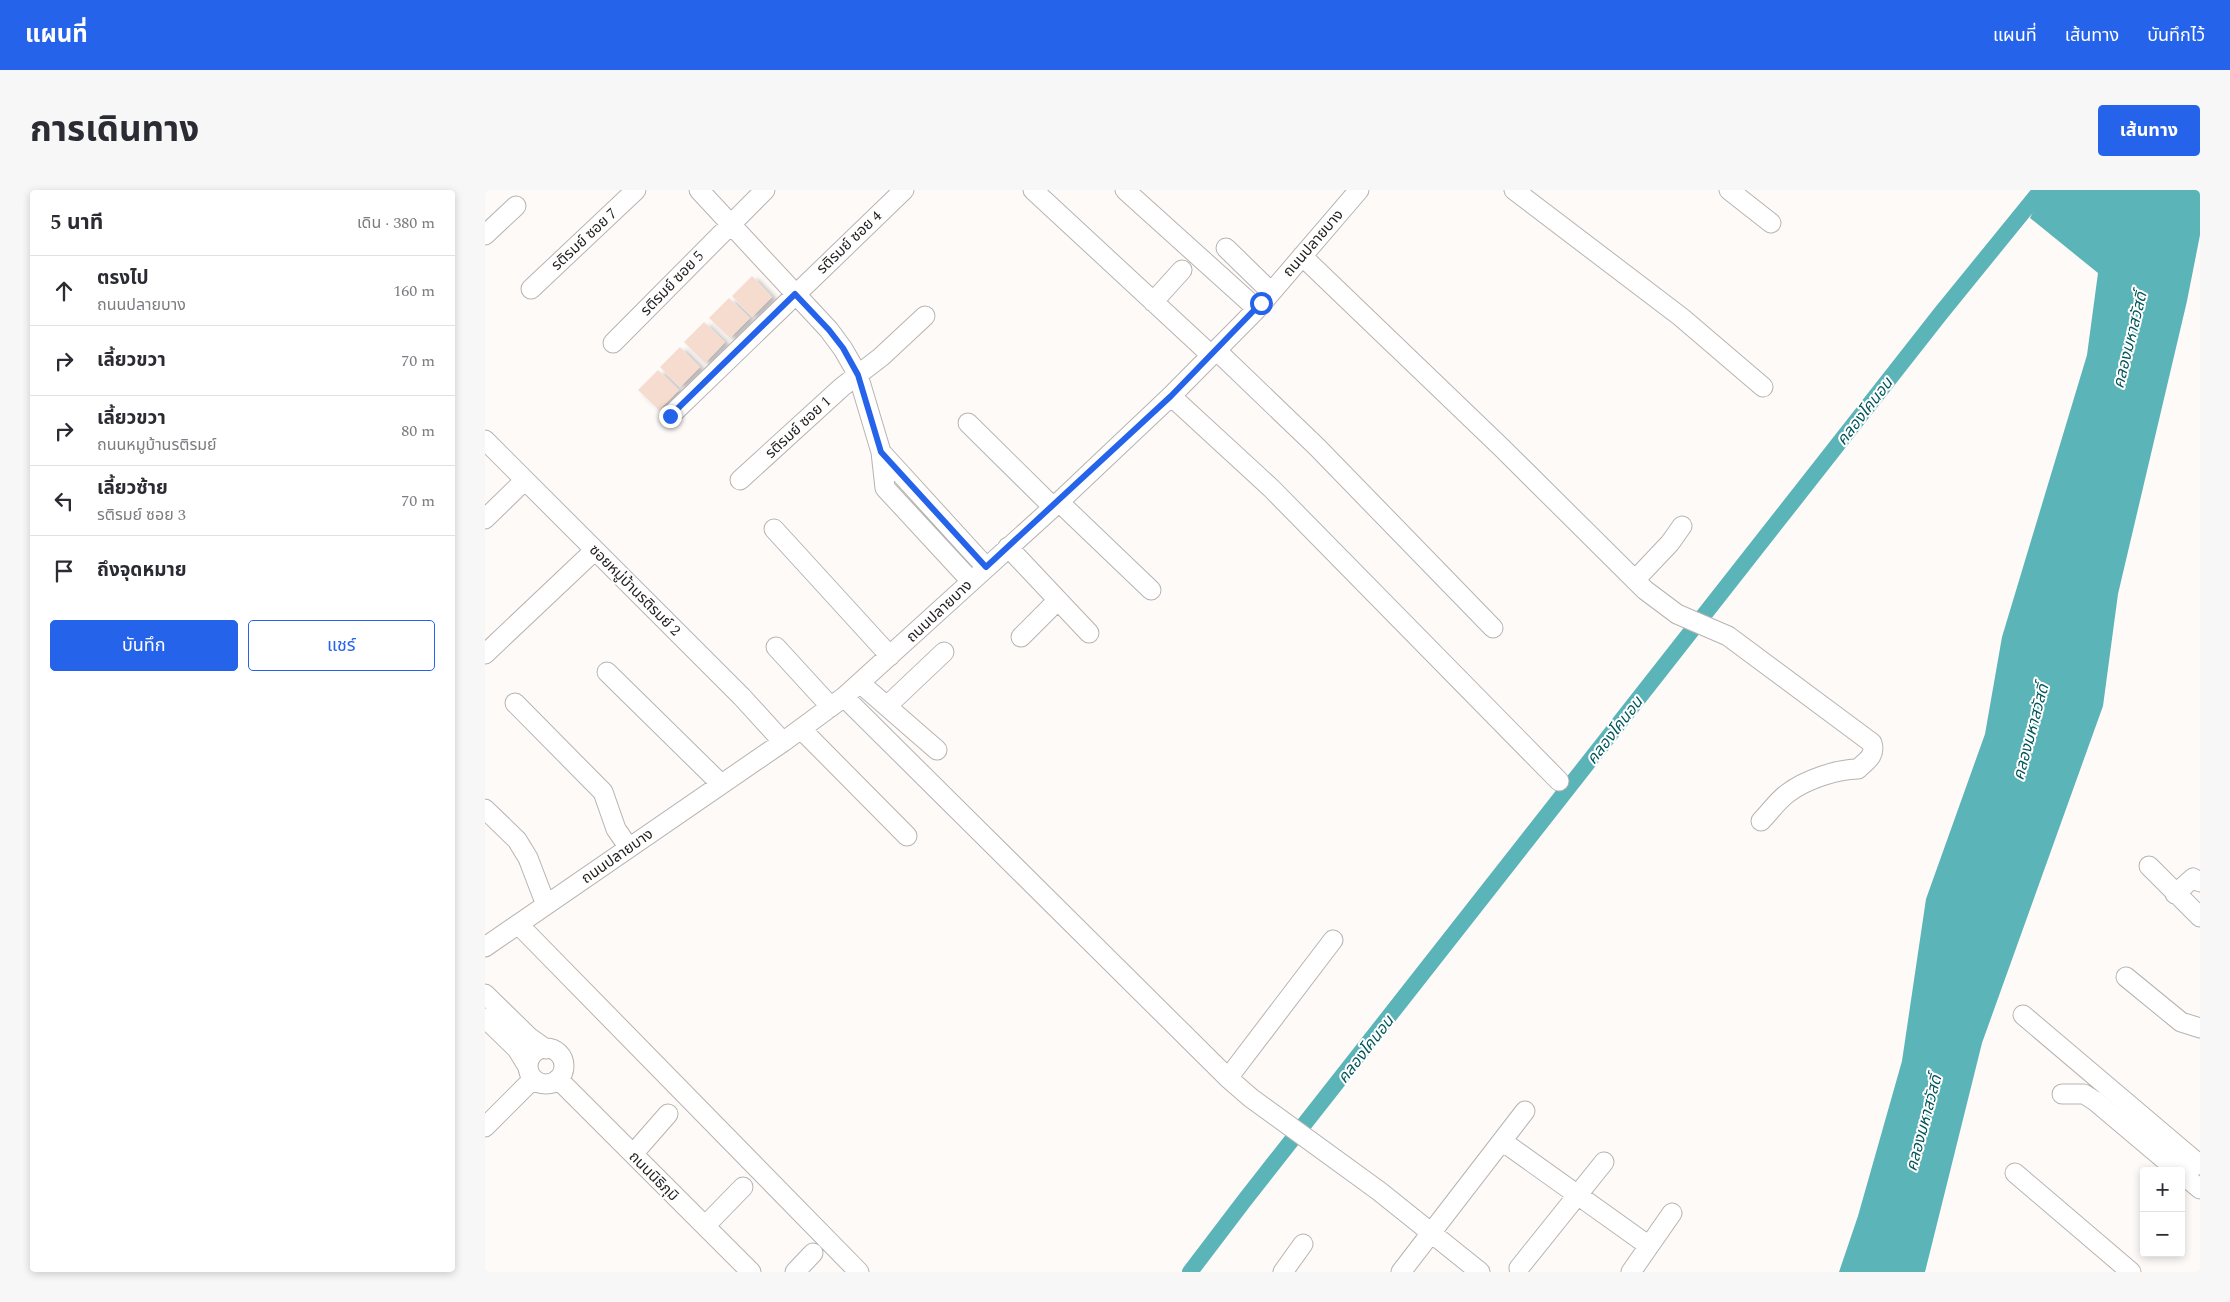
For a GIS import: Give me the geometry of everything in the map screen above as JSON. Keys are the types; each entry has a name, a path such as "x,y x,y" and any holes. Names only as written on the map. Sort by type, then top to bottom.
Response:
{"street":[{"name":"รติรมย์ ซอย 7","path":"531,288 637,190"},
{"path":"699,190 829,330 843,348 858,375 881,452 885,488 971,581"},
{"name":"รติรมย์ ซอย 5","path":"613,343 765,190"},
{"name":"รติรมย์ ซอย 4","path":"670,416 904,190"},
{"path":"1033,190 1153,302 1214,353 1317,447 1493,628"},
{"path":"1125,190 1257,308"},
{"name":"ถนนปลายบาง","path":"485,947 783,742 860,683 1056,505 1171,396 1257,308 1359,190"},
{"path":"1514,190 1681,317 1763,387"},
{"path":"1729,190 1771,223"},
{"path":"485,236 515,206"},
{"path":"1226,248 1271,292"},
{"path":"1302,256 1659,602 1689,621 1712,628 1728,636 1872,744 1874,750 1872,756 1858,769 1841,769 1830,772 1789,792 1761,821"},
{"path":"1153,302 1182,270"},
{"name":"รติรมย์ ซอย 1","path":"740,480 841,387 881,357 925,316"},
{"path":"1171,396 1271,488 1559,781"},
{"path":"968,423 1151,590"},
{"name":"ซอยหมู่บ้านรติรมย์ 2","path":"485,440 741,696 783,742"},
{"path":"881,452 986,567"},
{"path":"485,519 525,480"},
{"path":"1635,580 1683,526"},
{"path":"774,529 890,656"},
{"path":"1008,547 1089,633"},
{"path":"485,654 595,550"},
{"path":"1021,637 1058,600"},
{"path":"776,647 837,702 1228,1078 1251,1098 1379,1191 1480,1272"},
{"path":"887,706 945,652"},
{"path":"607,672 721,784"},
{"path":"860,683 937,750"},
{"path":"515,703 603,792 616,828 629,848"},
{"path":"801,729 907,836"},
{"path":"485,809 520,846 528,858 546,905"},
{"path":"2149,866 2200,917"},
{"path":"2175,894 2193,878 2200,882"},
{"path":"518,924 859,1272"},
{"path":"1228,1078 1333,940"},
{"path":"2126,977 2181,1022 2200,1028"},
{"path":"485,994 490,1018 517,1049 531,1073 546,1084 559,1079 562,1073 562,1060 558,1054 490,1018"},
{"path":"2023,1015 2200,1165"},
{"path":"485,1128 531,1073 533,1054 546,1049"},
{"name":"ถนนนิธิภุมิ","path":"559,1079 751,1272"},
{"path":"2062,1094 2084,1094 2095,1100 2173,1167"},
{"path":"1401,1272 1525,1111"},
{"path":"633,1154 668,1114"},
{"path":"1502,1141 1649,1246"},
{"path":"1519,1268 1603,1162"},
{"path":"2015,1173 2131,1272"},
{"path":"2185,1176 2200,1189"},
{"path":"705,1226 743,1187"},
{"path":"1631,1272 1672,1213"},
{"path":"1283,1272 1303,1244"},
{"path":"795,1272 813,1253"}],"water":[{"name":"คลองมหาสวัสดิ์","path":"2043,190 2200,190 2200,235 2187,301 2118,594 2103,706 1982,1043 1925,1272 1839,1272 1858,1216 1902,1061 1926,899 1985,734 2002,637 2087,355 2098,273 2030,218"}],"building":[{"path":"752,276 772,297 752,317 732,296"},
{"path":"729,298 750,318 730,338 709,318"},
{"path":"704,322 725,342 705,363 684,342"},
{"path":"680,347 700,367 680,387 660,367"},
{"path":"658,370 679,390 659,410 638,390"}],"waterway":[{"name":"คลองโคนอน","path":"1190,1272 1941,313 2041,190"}],"route":[{"path":"670,416 795,294 843,348 858,375 881,452 986,567 1059,502 1171,396 1261,303"}]}
